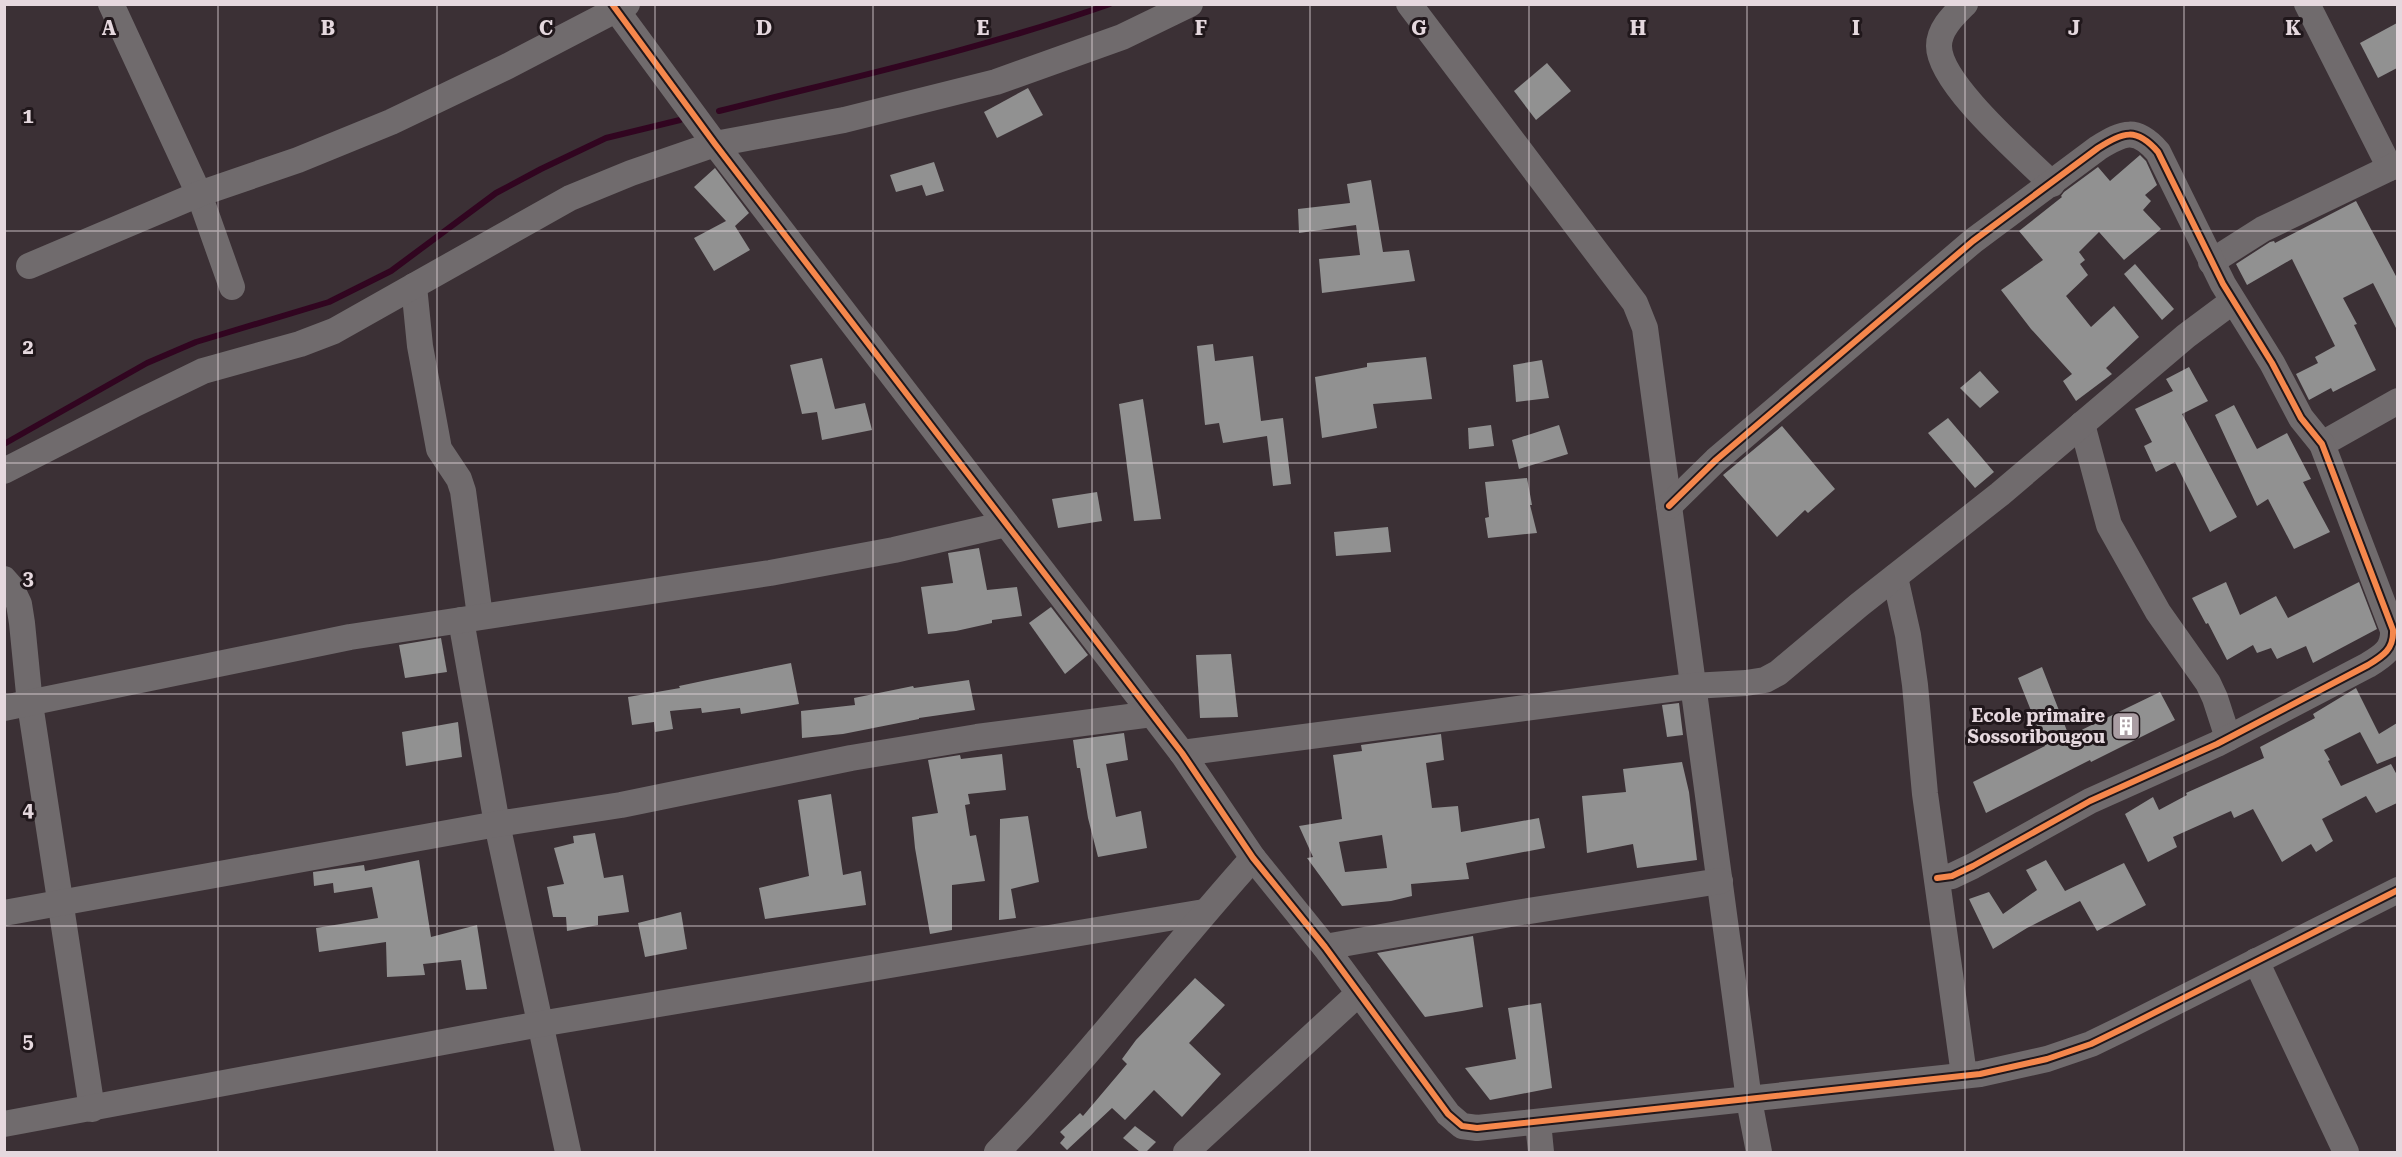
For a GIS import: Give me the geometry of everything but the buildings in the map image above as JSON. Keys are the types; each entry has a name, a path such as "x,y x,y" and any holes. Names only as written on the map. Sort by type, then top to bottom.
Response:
{"street":[{"path":"111,4 199,194 232,287"},
{"path":"4,471 204,371 300,344 334,330 570,198 631,173 715,144 844,120 996,82 1122,37 1190,4"},
{"path":"1409,4 1635,303 1645,328 1749,1100 1759,1152"},
{"path":"1965,4 1945,26 1940,36 1940,53 1948,72 1975,109 2052,184"},
{"path":"2211,262 2263,229 2394,166 2307,4"},
{"path":"29,266 199,194 298,160 391,122 508,66 618,6 715,144 1182,753 1253,858 1325,947 1448,1114 1462,1126 1477,1128 1749,1100 1964,1075 2047,1059 2091,1044 2397,890"},
{"path":"1669,506 1716,460 1973,242 2098,148 2120,135 2135,135 2147,140 2158,152 2211,262 2272,363 2301,418 2322,444 2393,630 2391,645 2388,652 2368,665 2228,738 2090,801 1973,866 1952,876 1936,879"},
{"path":"414,286 420,346 440,450 459,479 463,491 471,618 497,824 568,1152"},
{"path":"1182,753 1692,686 1765,680 1778,673 2000,494 2186,336 2233,301"},
{"path":"2322,444 2397,401"},
{"path":"2082,424 2109,525 2158,612 2208,683 2216,698 2228,738"},
{"path":"4,708 350,637 781,571 894,550 1006,524"},
{"path":"1895,577 1908,635 1915,685 1925,794 1964,1075"},
{"path":"4,579 11,587 19,604 30,704 92,1109"},
{"path":"4,913 497,824 621,805 874,754 977,737 1152,714"},
{"path":"997,1152 1047,1101 1204,912 1253,858"},
{"path":"1325,947 1516,913 1720,881"},
{"path":"4,1124 540,1024 1204,912"},
{"path":"2256,961 2346,1152"},
{"path":"1186,1152 1359,993"},
{"path":"1538,1122 1541,1152"}],"waterway":[{"path":"719,111 965,49 1110,4"},
{"path":"4,444 147,363 196,342 329,302 391,271 496,193 541,169 606,138 680,120"}],"cycle path":[{"path":"612,4 715,144 1182,753 1253,858 1325,947 1448,1114 1462,1126 1477,1128 1980,1074 2047,1059 2091,1044 2398,890"},
{"path":"1669,506 1716,460 1973,241 2098,148 2115,138 2130,135 2143,139 2158,152 2223,284 2272,363 2301,418 2322,444 2393,630 2392,642 2383,655 2368,665 2217,744 2090,801 1973,866 1952,876 1937,878"}],"place":[{"name":"Ecole primaire Sossoribougou","path":"2126,726"}]}
